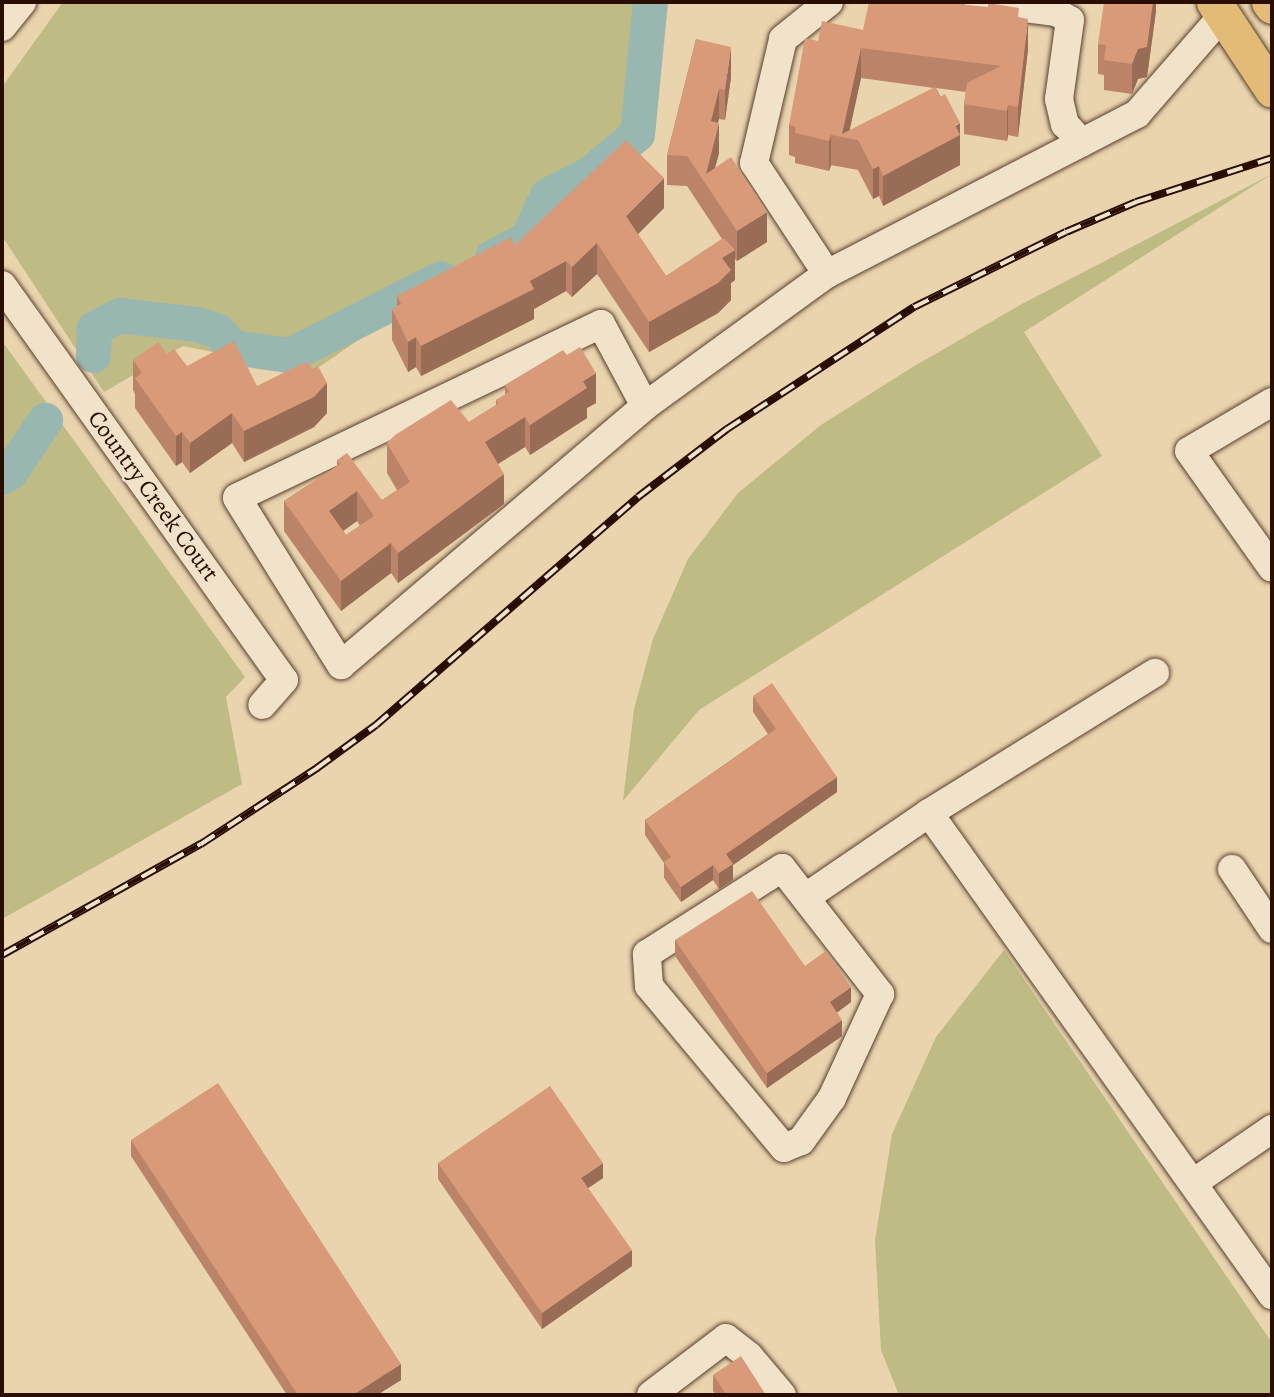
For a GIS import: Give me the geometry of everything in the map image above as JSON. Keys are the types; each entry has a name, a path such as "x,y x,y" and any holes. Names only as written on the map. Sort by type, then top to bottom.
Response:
{"main road":[{"path":"1227,6 1272,90"}],"street":[{"path":"2,27 22,2"},
{"path":"827,274 754,163 783,39 829,2"},
{"path":"978,2 1056,12 1070,20 1059,99 1065,124 1082,143"},
{"path":"645,406 601,324 237,498 341,665 645,406 827,274 1136,114 1227,6"},
{"name":"Country Creek Court","path":"2,285 284,680 262,705"},
{"path":"1272,402 1189,451 1272,568"},
{"path":"806,897 929,813 1156,673"},
{"path":"929,813 1271,1290"},
{"path":"782,868 806,897 880,993 832,1098 801,1141 784,1148 649,986 647,954 782,868"},
{"path":"1232,869 1272,929"},
{"path":"1193,1183 1272,1129"},
{"path":"651,1395 726,1338 749,1356 782,1395"}],"shaded area":[{"path":"63,2 665,2 645,140 509,236 312,372 183,346 104,392 2,236 2,87"},
{"path":"1272,174 1024,332 1102,456 699,710 623,801 634,709 653,639 688,559 738,493 821,425 911,368 1020,305"},
{"path":"2,341 245,677 226,697 242,784 2,919"},
{"path":"1004,950 1272,1343 1272,1395 899,1395 881,1350 875,1240 892,1134 936,1037"}],"building":[{"path":"869,2 939,2 988,7 988,3 1019,8 1018,17 1028,19 1018,107 1008,105 1007,111 964,104 967,83 1001,66 861,48 842,134 935,87 940,97 945,94 960,123 955,125 960,135 883,176 879,166 873,169 858,140 831,135 829,141 795,133 796,127 789,125 805,38 818,41 822,21 863,30"},
{"path":"1104,2 1153,2 1147,47 1138,49 1132,64 1104,60 1106,45 1098,44"},
{"path":"696,39 731,47 725,90 719,89 711,121 719,123 706,174 731,157 767,212 737,231 687,156 667,155"},
{"path":"626,140 664,178 626,216 666,276 724,238 735,250 722,258 731,270 718,283 649,322 597,243 572,267 566,261 530,281 534,289 421,346 416,337 408,342 392,309 401,304 397,296 511,237 515,245"},
{"path":"234,341 257,386 308,362 312,369 318,366 327,383 314,397 244,431 232,413 190,443 182,432 176,436 135,378 142,373 133,360 158,342 167,354 174,349 187,366"},
{"path":"580,347 596,373 583,381 587,388 530,425 525,417 485,442 504,474 398,553 391,543 341,581 284,501 340,464 337,460 347,453 382,500 410,482 387,443 395,435 451,400 469,422 498,404 496,400 509,392 505,385 563,350 567,355","holes":["357,491 374,516 346,535 329,511"]},
{"path":"772,683 837,777 726,854 733,864 719,873 713,865 681,887 664,862 671,857 645,820 776,729 753,696"},
{"path":"752,891 805,966 826,951 851,987 830,1002 842,1020 767,1073 675,940"},
{"path":"218,1083 401,1364 353,1395 298,1395 131,1140"},
{"path":"550,1086 603,1163 581,1178 632,1250 542,1313 438,1163"},
{"path":"741,1356 766,1395 723,1395 726,1394 713,1375"}],"waterway":[{"path":"492,257 527,238 547,195 589,174 637,134 650,2"},
{"path":"93,355 94,328 120,315 197,324 218,331 232,347 289,355 441,278"},
{"path":"2,477 10,472 45,420"}],"railway":[{"path":"2,955 201,844 317,768 376,725 638,497 727,429 914,307 1066,232 1136,202 1272,158"}]}
